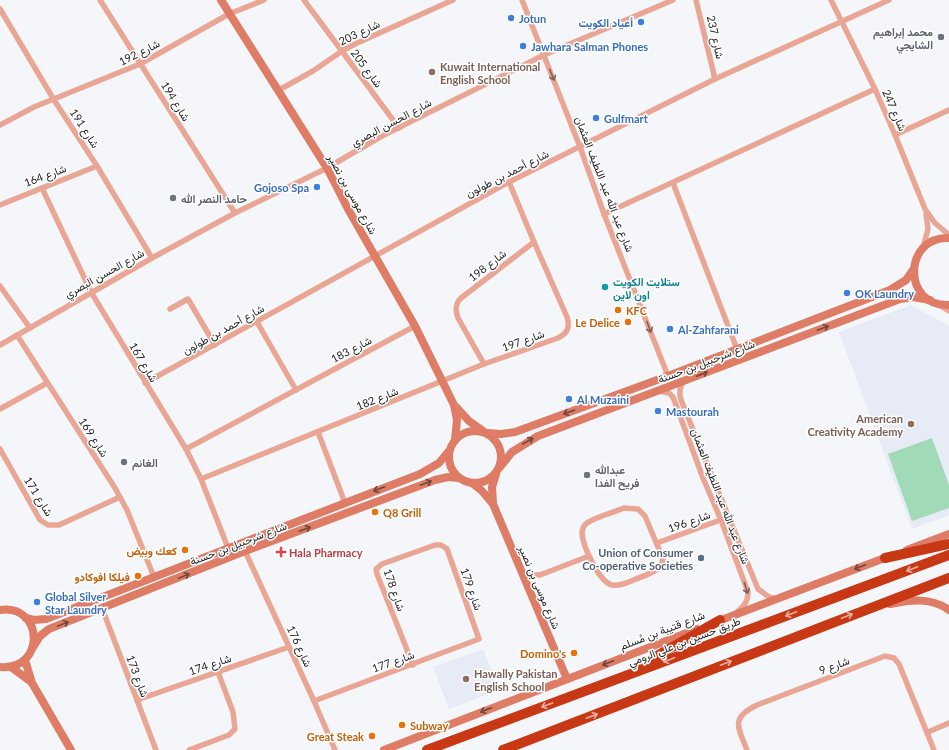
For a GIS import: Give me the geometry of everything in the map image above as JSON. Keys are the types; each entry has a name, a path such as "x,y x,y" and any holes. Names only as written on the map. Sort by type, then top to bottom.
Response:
{"highway":[{"path":"885,558 949,544"},
{"name":"طريق حسين بن علي الرومي","path":"428,750 949,555"},
{"path":"503,750 949,578"},
{"path":"612,681 720,620"}],"street":[{"name":"شارع 194","path":"100,0 235,213"},
{"name":"شارع موسى بن نصير","path":"221,0 327,168 348,209 415,326 454,405 457,420 455,440"},
{"name":"شارع 192","path":"0,125 34,107 140,64 229,14 264,0"},
{"name":"شارع 205","path":"304,0 399,128"},
{"name":"شارع 203","path":"278,90 313,71 342,51 453,0"},
{"name":"شارع عبد الله عبد اللطيف العثمان","path":"522,0 668,376"},
{"name":"شارع الحسن البصري","path":"0,345 152,258 235,213 327,168 399,128 544,56 672,0"},
{"name":"شارع 237","path":"696,0 715,79"},
{"name":"شارع 247","path":"831,0 896,135 925,209 935,224 949,235"},
{"name":"شارع أحمد بن طولون","path":"145,383 509,182 715,79 889,0"},
{"name":"شارع 191","path":"0,10 2,18 97,166 152,258"},
{"path":"604,214 875,90"},
{"path":"896,135 948,112"},
{"name":"شارع 164","path":"0,205 97,166"},
{"path":"509,182 534,242"},
{"path":"673,183 737,349"},
{"name":"شارع 167","path":"42,188 91,292 186,449 201,479 228,548"},
{"name":"شارع 247","path":"923,248 928,229 925,209"},
{"path":"949,238 933,241 923,248 916,258 913,270 917,288 925,297 949,311"},
{"name":"شارع 198","path":"484,364 459,322 456,314 456,306 461,298 534,242"},
{"name":"شارع 197","path":"443,382 484,364 563,336 567,331 567,317 534,242"},
{"name":"شارع شرحبيل بن حسنة","path":"485,432 497,434 514,432 668,376 890,290 906,280 913,270"},
{"path":"0,286 30,328"},
{"name":"شارع شرحبيل بن حسنة","path":"499,469 512,452 538,436 900,299 913,297 949,305"},
{"path":"170,309 188,299 215,345"},
{"path":"257,322 296,390"},
{"name":"شارع 183","path":"186,449 415,326"},
{"name":"شارع 169","path":"17,335 120,497 154,577"},
{"name":"شارع عبد الله عبد اللطيف العثمان","path":"684,380 680,390 681,400 758,590 768,597 776,599"},
{"name":"شارع 182","path":"201,479 443,382"},
{"path":"0,410 47,383"},
{"name":"شارع عبد الله عبد اللطيف العثمان","path":"658,390 669,393 673,397 748,592 748,599 746,603 735,614"},
{"name":"شارع موسى بن نصير","path":"454,405 469,421 485,432"},
{"path":"474,430 485,432 497,442 500,449 502,458 499,469 485,482 472,483 459,478 453,472 449,464 449,451 455,440 465,432 474,430"},
{"path":"318,432 345,503"},
{"name":"شارع 171","path":"0,449 40,520 48,525 59,525 120,497"},
{"name":"شارع شرحبيل بن حسنة","path":"26,618 34,620 46,619 345,503 426,471 439,463 449,451"},
{"name":"شارع موسى بن نصير","path":"493,504 492,487 499,469"},
{"name":"شارع شرحبيل بن حسنة","path":"25,660 38,638 46,631 246,551 435,480 448,477 459,478"},
{"name":"شارع موسى بن نصير","path":"472,483 482,490 493,504 567,679"},
{"name":"شارع 196","path":"624,508 634,508 640,510 645,516 663,559 662,564 657,570 623,584 616,585 607,583 602,578 589,556 582,534 584,527 588,522 624,508"},
{"name":"شارع 196","path":"657,543 728,517"},
{"name":"شارع قتيبة بن مُسلم","path":"384,750 735,614 949,534"},
{"name":"شارع 178","path":"413,665 376,569 377,566 435,545 444,546"},
{"name":"شارع 179","path":"444,546 447,550 479,639"},
{"name":"شارع 176","path":"246,551 335,750"},
{"path":"524,575 536,576 589,556"},
{"path":"868,608 924,600 933,602 949,610"},
{"name":"شارع 173","path":"102,608 156,750"},
{"path":"1,609 18,612 26,618 33,631 33,647"},
{"name":"شارع 177","path":"314,701 479,639"},
{"name":"شارع 174","path":"137,700 289,647"},
{"name":"شارع 9","path":"747,750 738,728 740,718 746,710 885,656 894,658 899,664 928,732 934,750"},
{"path":"0,667 11,667 25,660 32,682 71,750"},
{"path":"11,667 26,676 32,682"},
{"path":"189,750 229,735 235,729 233,712 218,672"},
{"path":"928,732 949,723"}],"shaded area":[{"name":"American Creativity Academy","path":"911,305 949,326 949,515 912,529 839,332"},
{"name":"Hawally Pakistan English School","path":"483,649 499,690 449,709 433,667"}],"green space":[{"path":"932,438 949,485 949,508 912,521 888,454"}],"place":[{"name":"Jotun","path":"511,18"},
{"name":"أعياد الكويت","path":"641,22"},
{"name":"محمد إبراهيم الشايجي","path":"941,37"},
{"name":"Jawhara Salman Phones","path":"523,46"},
{"name":"Kuwait International English School","path":"432,72"},
{"name":"Gulfmart","path":"596,118"},
{"name":"Gojoso Spa","path":"317,187"},
{"name":"حامد النصر الله","path":"173,198"},
{"name":"ستلايت الكويت اون لاين","path":"605,287"},
{"name":"OK Laundry","path":"847,293"},
{"name":"KFC","path":"618,310"},
{"name":"Le Delice","path":"628,322"},
{"name":"Al-Zahfarani","path":"670,329"},
{"name":"Al Muzaini","path":"569,399"},
{"name":"Mastourah","path":"658,411"},
{"name":"American Creativity Academy","path":"911,424"},
{"name":"الغانم","path":"124,462"},
{"name":"عبدالله فريح الفدا","path":"587,475"},
{"name":"Q8 Grill","path":"375,512"},
{"name":"كعك وبيض","path":"185,550"},
{"name":"Hala Pharmacy","path":"281,552"},
{"name":"Union of Consumer Co-operative Societies","path":"701,558"},
{"name":"فيلكا افوكادو","path":"138,576"},
{"name":"Global Silver Star Laundry","path":"37,602"},
{"name":"Domino's","path":"574,653"},
{"name":"Hawally Pakistan English School","path":"466,679"},
{"name":"Subway","path":"402,725"},
{"name":"Great Steak","path":"372,736"}]}
